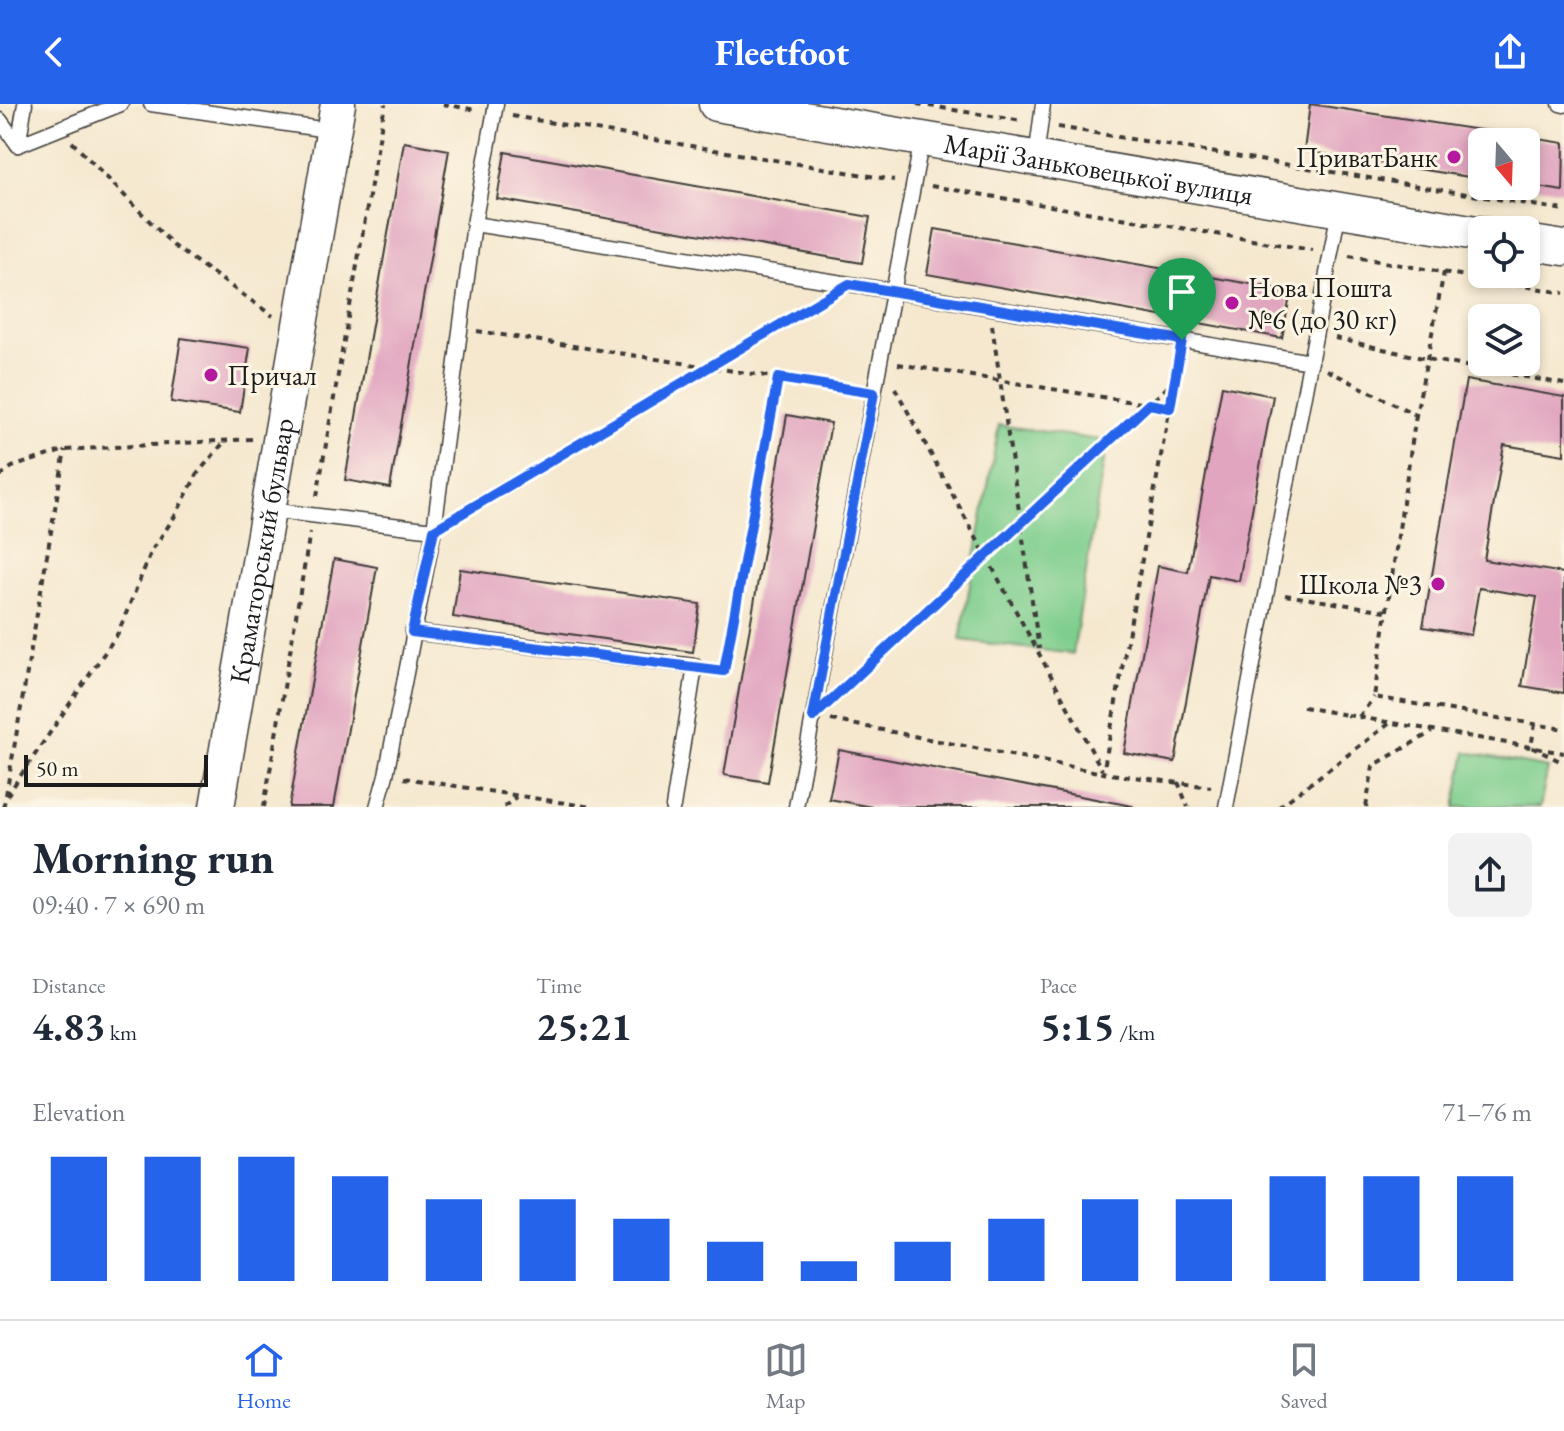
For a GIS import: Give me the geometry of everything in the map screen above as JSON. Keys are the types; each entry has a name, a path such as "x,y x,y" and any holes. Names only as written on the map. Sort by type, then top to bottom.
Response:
{"street":[{"name":"Марії Заньковецької вулиця","path":"716,104 1468,232"},
{"name":"Краматорський бульвар","path":"217,807 336,117"},
{"path":"1540,244 1564,248"}],"lane":[{"path":"18,145 25,104"},
{"path":"18,145 121,104"},
{"path":"151,104 336,117"},
{"path":"1036,158 1043,104"},
{"path":"377,807 434,530 474,224 495,108"},
{"path":"0,120 18,145"},
{"path":"796,807 922,139"},
{"path":"1226,807 1339,210"},
{"path":"474,224 1311,362"},
{"path":"269,510 434,530"},
{"path":"412,632 695,666 673,807"}],"path":[{"path":"264,807 385,104"},
{"path":"443,104 495,108 914,183 1564,293"},
{"path":"917,104 1564,210"},
{"path":"59,128 174,246 300,336"},
{"path":"1360,718 1374,697 1416,415 1444,272"},
{"path":"434,530 849,284"},
{"path":"989,307 1040,655"},
{"path":"461,329 874,393"},
{"path":"1316,334 1427,359 1564,384"},
{"path":"1103,773 1182,340"},
{"path":"880,361 1170,408"},
{"path":"880,361 1103,773"},
{"path":"1311,362 1416,415"},
{"path":"695,666 724,671 778,378"},
{"path":"813,717 1175,380"},
{"path":"0,476 12,467 65,450 282,438"},
{"path":"6,797 118,633 152,550 198,473 225,441"},
{"path":"3,807 65,450"},
{"path":"1267,592 1386,611"},
{"path":"1374,697 1564,729"},
{"path":"1303,707 1564,753"},
{"path":"1347,715 1360,718"},
{"path":"813,717 1103,773 1230,789"},
{"path":"1279,807 1390,723"},
{"path":"1531,747 1535,724"},
{"path":"1366,807 1373,766 1434,731"},
{"path":"1531,747 1564,763"},
{"path":"386,775 591,807"},
{"path":"1178,782 1188,807"},
{"path":"504,807 516,797"}],"green space":[{"path":"999,425 1107,441 1073,654 960,640"},
{"path":"1466,752 1548,768 1540,807 1455,807"}],"building":[{"path":"1310,104 1468,128 1468,177 1304,151"},
{"path":"1540,139 1564,143 1563,191 1540,187"},
{"path":"404,142 449,150 390,488 345,480"},
{"path":"505,152 870,217 862,263 497,199"},
{"path":"935,229 1291,291 1282,338 927,274"},
{"name":"Причал","path":"181,338 250,348 240,412 171,402"},
{"path":"1466,380 1564,397 1564,455 1504,445 1484,560 1564,573 1564,693 1522,686 1537,597 1479,588 1471,635 1423,627"},
{"path":"1222,386 1273,396 1239,581 1209,575 1175,762 1124,753 1158,566 1188,572"},
{"path":"787,415 831,423 768,782 724,775"},
{"path":"334,559 377,567 334,807 289,807"},
{"path":"460,569 700,604 693,652 453,617"},
{"path":"839,750 1132,806 872,807 829,799"}],"place":[{"name":"ПриватБанк","path":"1454,157"},
{"name":"Нова Пошта №6 (до 30 кг)","path":"1232,303"},
{"name":"Причал","path":"211,375"},
{"name":"Школа №3","path":"1438,584"}],"route":[{"path":"849,284 1182,340 1170,408 1149,404 813,717 874,393 778,378 724,671 412,632 434,530 849,284"}]}
